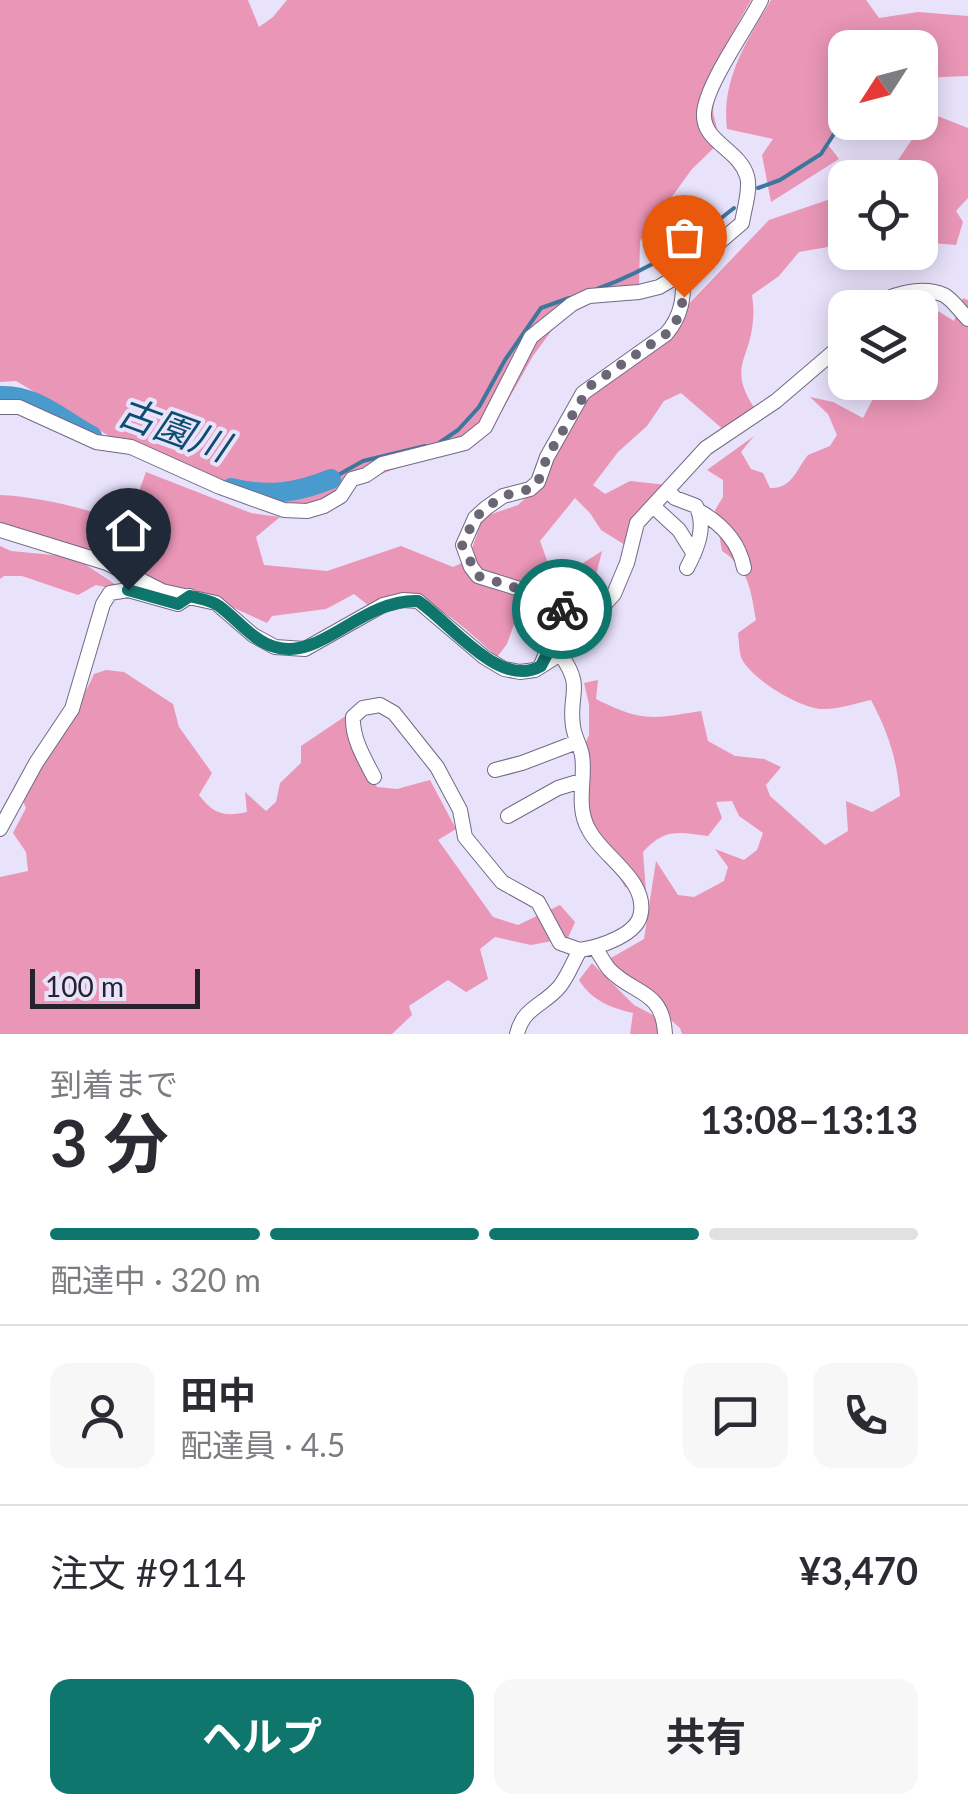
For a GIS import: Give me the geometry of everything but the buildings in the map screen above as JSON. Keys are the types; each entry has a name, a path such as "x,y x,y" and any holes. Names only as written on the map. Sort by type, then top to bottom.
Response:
{"street":[{"path":"0,406 19,407 96,442 131,447 220,487 284,510 308,511 324,506 341,496 352,480 382,464 465,443 485,427 531,337 572,304 588,296 660,287 683,273 742,223 748,179 736,155 707,130 704,113 715,83 762,0"},
{"path":"541,666 552,640 563,628 560,606 552,599 478,576 462,545 475,518 486,508 503,496 530,489 538,482 547,457 583,393 666,334 676,322 684,297 683,273"},
{"path":"938,295 946,296 968,319"},
{"path":"0,530 107,562 162,591 216,603 275,647 304,649 384,605 418,601 484,657 504,670 520,672 541,666 560,654 614,594 637,523 706,448 776,402 828,357"},
{"path":"653,506 679,530 691,561 702,518 696,506 668,491"},
{"path":"699,511 729,535 741,553 744,568"},
{"path":"0,829 36,763 72,709 103,604 110,593 128,590 178,604 190,596"},
{"path":"374,777 362,756 352,724 358,712 372,704 394,713 438,767 460,810 466,837 502,882 538,902 560,943 580,950 596,948 628,930 639,920 642,908 623,870 586,827 582,814 582,755 572,722 576,694 571,668 560,654"},
{"path":"495,770 522,764 577,742"},
{"path":"508,816 558,788 581,781"},
{"path":"596,948 610,970 649,994 662,1014 664,1034"},
{"path":"517,1034 528,1010 558,988 580,950"}],"shaded area":[{"path":"0,0 248,0 259,27 287,0 751,0 718,59 713,112 720,142 692,169 640,241 639,287 586,300 560,319 533,356 502,411 478,436 351,486 308,508 279,504 160,466 16,381 0,382"},
{"path":"771,0 866,0 879,18 918,12 968,16 968,76 938,77 938,30 828,30 826,142 839,159 828,160 828,166 771,202 762,155 773,139 727,129 732,77"},
{"path":"938,116 968,128 968,198 956,211 963,222 956,245 938,244 938,160 898,160 912,140 938,140"},
{"path":"828,200 828,247 799,252 779,276 752,295 753,320 741,373 755,409 725,431 681,393 664,401 647,426 618,452 593,485 605,494 630,481 667,485 630,548 601,530 575,498 540,541 548,563 564,583 583,569 583,563 602,551 593,587 581,598 571,632 556,636 538,615 518,613 507,644 497,657 451,618 424,602 398,597 368,605 354,594 326,609 272,616 267,623 219,601 161,585 0,527 0,495 65,505 127,524 146,472 251,513 280,517 256,537 264,565 327,571 401,546 453,567 468,560 483,517 518,505 533,491 535,466 584,396 663,331 769,220"},
{"path":"963,298 968,300 968,1034 682,1034 680,1028 616,972 611,958 644,939 656,861 678,895 694,897 724,881 728,867 715,849 744,860 757,850 763,833 739,816 732,801 716,802 722,818 708,836 680,833 658,839 643,852 646,892 625,887 583,812 576,766 589,735 584,683 598,680 596,699 637,715 658,717 701,711 708,741 735,756 764,759 781,767 766,785 770,796 825,845 848,831 846,801 872,812 900,796 891,746 871,700 830,709 814,708 765,683 741,657 738,633 756,620 754,609 743,573 722,551 715,510 723,497 723,480 707,470 754,436 741,452 751,469 763,473 770,488 784,485 808,455 830,446 837,435 828,414 810,397 833,402 863,418 872,400 938,400 938,311 954,321"},
{"path":"0,546 11,551 74,557 127,592 96,585 78,595 22,576 0,579"},
{"path":"106,670 124,672 173,704 179,727 212,773 199,795 214,810 225,814 247,812 245,792 266,811 276,802 280,783 301,763 301,746 347,715 354,745 377,787 397,789 430,780 456,829 438,840 493,917 518,925 560,905 575,922 568,938 531,945 495,937 480,949 488,979 466,992 448,980 409,1006 412,1015 392,1034 0,1034 0,877 28,871 26,852 13,833 26,808 17,787 24,771 77,704 94,674"},
{"path":"592,963 634,1005 653,1015 663,1034 630,1034 633,1013 589,993 579,980"}],"waterway":[{"path":"758,188 780,180 821,154 830,140"},
{"path":"597,289 669,255 734,208"},
{"path":"439,443 458,430 479,407 541,308 569,298"},
{"name":"古園川","path":"0,396 37,404 92,436"},
{"path":"331,479 363,461 425,446"},
{"name":"古園川","path":"231,488 282,492 331,479"}],"way so far":[{"path":"562,609 552,599 478,576 462,545 475,518 486,508 503,496 530,489 538,482 547,457 583,393 666,334 676,322 684,297"}],"route":[{"path":"128,590 178,604 190,596 216,603 235,621 275,647 304,649 384,605 418,601 484,657 504,670 520,672 541,666 552,640 563,628 562,609"}]}
